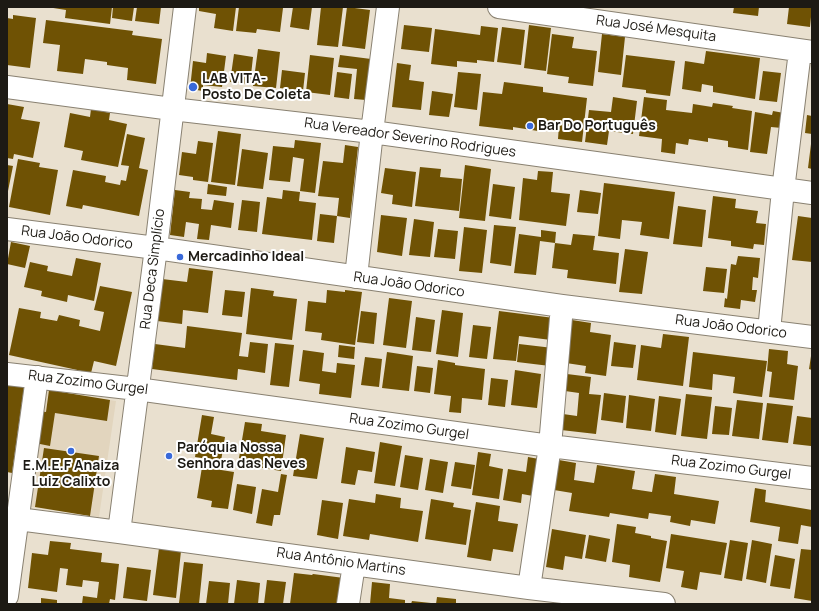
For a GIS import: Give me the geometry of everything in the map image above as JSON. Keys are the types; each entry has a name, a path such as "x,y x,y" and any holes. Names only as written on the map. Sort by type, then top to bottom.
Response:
{"street":[{"name":"Rua Deca Simplício","path":"119,532 156,248 185,7"},
{"path":"356,277 388,7"},
{"name":"Rua José Mesquita","path":"499,7 612,15 806,51"},
{"path":"768,332 783,190 806,51"},
{"name":"Rua Vereador Severino Rodrigues","path":"7,87 172,109 372,132 812,194"},
{"name":"Rua João Odorico","path":"7,229 156,248 562,306 812,337"},
{"path":"529,588 550,446 562,306"},
{"name":"Rua Zozimo Gurgel","path":"7,374 137,389 550,446 812,478"},
{"path":"7,596 18,519 15,481 37,377"},
{"name":"Rua Antônio Martins","path":"18,519 529,588 664,604"},
{"path":"348,604 354,564"}],"shaded area":[{"name":"E.M.E.F Anaiza Luiz Calixto","path":"43,389 116,401 99,517 25,506"}],"building":[{"path":"47,7 112,7 110,24 65,18 66,10"},
{"path":"113,7 134,7 132,21 112,18"},
{"path":"137,7 161,7 159,24 135,21"},
{"path":"199,7 236,7 233,31 214,28 216,14 199,11"},
{"path":"239,7 283,8 280,32 257,29 256,33 236,31"},
{"path":"293,7 312,7 309,30 290,27"},
{"path":"321,7 343,7 338,47 317,45"},
{"path":"347,7 370,10 365,49 342,46"},
{"path":"734,7 759,7 758,16 733,13"},
{"path":"789,7 812,7 810,27 787,24"},
{"path":"13,15 36,18 30,68 7,65 7,18 13,19"},
{"path":"46,20 133,31 132,35 162,39 156,84 127,80 128,68 107,65 107,62 85,59 83,74 57,71 60,45 43,43"},
{"path":"404,25 432,28 429,52 401,49"},
{"path":"529,25 551,28 546,71 524,68"},
{"path":"481,26 498,28 494,62 477,60 477,63 457,61 457,67 431,64 435,29 480,35"},
{"path":"502,27 525,30 521,65 497,62"},
{"path":"552,34 574,37 572,48 597,51 593,86 568,83 569,77 547,74"},
{"path":"602,34 625,37 621,75 598,72"},
{"path":"258,49 280,52 276,88 253,86"},
{"path":"706,51 760,58 755,99 713,92 713,86 702,84 701,92 682,89 685,61 704,64"},
{"path":"207,53 226,56 222,87 203,85 203,91 190,89 193,61 206,63"},
{"path":"234,54 253,57 250,84 230,82"},
{"path":"310,55 334,58 330,95 306,92"},
{"path":"340,55 371,59 366,100 354,99 357,69 338,67"},
{"path":"626,55 675,61 670,96 646,93 646,90 622,87"},
{"path":"397,63 411,65 409,80 424,82 421,110 392,107"},
{"path":"282,70 305,73 303,91 280,88"},
{"path":"763,71 781,73 777,102 759,100"},
{"path":"337,72 352,74 349,99 334,97"},
{"path":"458,72 481,74 477,110 454,107"},
{"path":"504,82 543,87 543,92 587,98 582,142 558,139 559,125 539,123 538,131 513,127 513,130 479,126 483,92 502,94"},
{"path":"432,91 453,94 449,117 429,115"},
{"path":"613,97 637,101 633,134 609,131 607,145 585,142 589,110 611,112"},
{"path":"644,97 667,100 666,110 692,113 693,104 712,107 713,103 752,111 748,150 728,147 728,141 708,138 708,142 689,139 688,145 676,143 675,154 661,152 662,139 639,136"},
{"path":"7,104 24,107 21,119 40,122 33,158 14,154 13,159 7,158"},
{"path":"91,109 110,113 109,120 127,124 118,167 81,160 83,151 64,147 70,113 90,117"},
{"path":"773,111 784,113 782,128 771,127 767,154 750,152 755,112 772,115"},
{"path":"807,115 812,116 812,134 805,133"},
{"path":"218,131 241,134 235,185 211,182"},
{"path":"127,134 145,138 139,168 148,170 139,216 83,205 82,209 66,206 73,170 106,176 105,182 120,185 121,180 126,181 129,166 121,165"},
{"path":"295,140 321,143 315,193 300,191 304,159 293,157 290,182 269,180 273,146 294,148"},
{"path":"198,141 213,143 208,182 193,180 193,177 179,175 182,152 196,154"},
{"path":"812,144 812,169 808,168"},
{"path":"345,145 358,147 350,218 337,216 339,198 318,196 323,161 343,163"},
{"path":"242,149 268,153 263,189 237,186"},
{"path":"18,159 40,163 39,167 58,170 50,215 9,207"},
{"path":"7,165 13,166 8,191 7,191"},
{"path":"465,165 491,169 485,221 459,218"},
{"path":"420,167 441,169 440,177 462,179 459,211 415,206"},
{"path":"385,168 416,172 412,207 392,204 393,195 381,193"},
{"path":"538,171 553,172 551,192 570,194 566,226 519,220 523,178 537,180"},
{"path":"604,183 675,192 669,239 640,235 642,222 622,220 620,239 598,236"},
{"path":"208,184 227,187 226,196 207,194"},
{"path":"493,184 515,187 511,219 489,216"},
{"path":"175,190 190,192 189,198 202,199 201,209 212,210 214,200 234,203 231,228 211,225 209,240 197,239 199,224 186,222 184,237 170,235"},
{"path":"283,190 300,192 299,201 316,203 312,240 262,234 267,197 282,199"},
{"path":"580,190 601,193 598,214 577,212"},
{"path":"713,196 736,199 735,208 758,211 756,223 766,224 764,245 754,244 753,249 731,246 731,241 708,238"},
{"path":"242,200 260,202 257,232 238,230"},
{"path":"678,206 706,210 702,247 673,244"},
{"path":"320,214 337,216 334,243 317,241"},
{"path":"381,215 407,218 402,256 377,252"},
{"path":"798,216 812,218 812,262 792,260"},
{"path":"414,219 434,222 430,257 409,255"},
{"path":"494,225 516,227 511,266 490,263"},
{"path":"464,227 487,230 482,273 459,271"},
{"path":"438,229 458,231 455,259 434,257"},
{"path":"541,230 556,232 555,243 540,241 536,275 514,273 519,234 541,237"},
{"path":"573,234 595,236 593,250 619,253 616,284 567,278 568,270 552,268 555,243 571,245"},
{"path":"11,242 30,246 25,268 7,264"},
{"path":"625,249 648,252 642,294 619,292"},
{"path":"738,256 760,258 758,278 753,277 752,290 757,290 755,302 741,300 740,309 724,307 725,298 727,299 731,264 736,265"},
{"path":"76,258 101,263 94,301 68,295 67,302 41,296 42,291 24,287 30,262 48,266 47,271 72,276"},
{"path":"706,267 727,269 724,293 703,291"},
{"path":"189,268 213,271 208,313 183,310 182,324 157,321 162,279 187,282"},
{"path":"100,286 132,292 116,366 94,361 91,373 9,355 19,308 41,312 40,318 57,321 59,315 80,320 79,326 100,331 104,312 94,310"},
{"path":"251,288 274,291 273,296 297,299 292,340 246,334"},
{"path":"225,290 245,292 242,317 222,315"},
{"path":"327,290 362,292 355,345 321,340 322,333 305,331 308,301 326,303"},
{"path":"389,298 412,301 406,348 383,345"},
{"path":"442,310 463,313 458,357 436,354"},
{"path":"361,311 377,313 374,344 357,342"},
{"path":"499,311 554,318 551,340 519,336 516,361 493,359"},
{"path":"416,317 435,320 431,352 412,350"},
{"path":"572,320 591,323 590,332 611,335 606,376 585,373 586,366 566,363"},
{"path":"473,325 491,327 487,359 469,357"},
{"path":"187,326 242,333 239,356 248,357 250,342 268,344 265,373 238,369 237,380 152,369 155,344 185,348"},
{"path":"663,334 689,337 683,386 637,380 641,345 661,348"},
{"path":"614,342 636,345 633,368 611,366"},
{"path":"275,343 294,345 289,387 270,385"},
{"path":"519,344 553,348 550,366 517,362"},
{"path":"339,345 355,347 354,359 338,357"},
{"path":"769,349 788,351 787,364 798,366 794,400 769,397 772,372 767,371"},
{"path":"303,350 324,353 322,371 336,373 337,363 355,365 351,398 319,394 320,384 299,381"},
{"path":"387,352 413,356 409,391 382,388"},
{"path":"693,352 767,361 762,397 733,393 735,377 713,374 712,390 689,387"},
{"path":"812,356 812,370 809,369"},
{"path":"365,357 382,359 379,387 361,385"},
{"path":"438,360 455,363 455,365 485,369 482,400 462,398 461,413 449,412 451,396 434,394"},
{"path":"417,366 433,368 430,393 414,391"},
{"path":"515,370 541,374 537,408 511,405"},
{"path":"567,374 591,377 589,394 601,395 596,434 561,430 563,414 577,416 579,393 565,391"},
{"path":"491,378 508,380 505,407 488,405"},
{"path":"7,384 24,387 12,473 7,472"},
{"path":"49,390 110,400 107,421 55,413 50,446 35,443 39,411 46,412"},
{"path":"604,393 626,396 623,423 601,420"},
{"path":"686,394 712,397 707,439 681,436"},
{"path":"629,395 655,399 651,431 626,428"},
{"path":"659,396 681,399 676,435 655,432"},
{"path":"737,400 763,403 759,439 732,436"},
{"path":"767,403 793,406 788,443 762,440"},
{"path":"715,406 732,408 729,435 712,434"},
{"path":"202,415 214,417 211,434 225,437 221,461 195,457"},
{"path":"797,416 812,418 811,446 793,444"},
{"path":"245,422 262,424 261,431 286,435 281,471 238,464"},
{"path":"300,434 324,438 317,479 293,476"},
{"path":"380,442 402,446 395,486 374,483"},
{"path":"346,447 375,452 372,472 358,470 355,485 341,483"},
{"path":"44,448 99,456 90,516 35,507"},
{"path":"478,452 491,454 489,466 503,469 499,499 472,495"},
{"path":"405,455 423,458 418,490 400,487"},
{"path":"528,457 539,459 533,496 522,494 521,503 503,500 508,469 526,472"},
{"path":"430,459 448,462 443,493 425,490"},
{"path":"559,460 576,463 574,480 594,483 597,465 635,471 632,489 652,492 655,474 676,477 674,494 719,501 715,524 691,520 690,526 670,522 671,516 649,513 648,519 610,513 609,517 569,511 572,493 554,490"},
{"path":"455,462 475,465 471,489 451,486"},
{"path":"202,467 234,472 228,509 211,507 212,501 197,498"},
{"path":"281,474 287,475 280,515 274,515 272,526 256,523 262,489 278,492"},
{"path":"237,484 256,487 252,514 233,510"},
{"path":"755,488 766,490 765,502 812,510 812,527 801,525 798,544 778,541 780,527 750,522"},
{"path":"376,494 401,498 400,508 423,511 418,542 370,534 369,540 343,536 349,499 375,503"},
{"path":"431,499 454,503 453,507 471,510 466,545 425,539"},
{"path":"322,500 343,503 338,539 317,535"},
{"path":"476,502 500,506 498,521 518,524 513,552 493,549 491,561 467,557"},
{"path":"617,524 636,527 635,533 667,541 660,582 629,577 630,565 612,562"},
{"path":"552,529 586,535 582,559 565,556 563,570 546,567"},
{"path":"671,534 727,543 721,575 700,572 697,590 681,587 684,571 666,568"},
{"path":"589,535 610,539 606,562 585,558"},
{"path":"730,540 748,543 742,581 724,578"},
{"path":"752,540 772,544 766,583 746,579"},
{"path":"50,541 71,543 70,549 102,553 101,562 119,564 115,600 110,599 109,604 82,604 83,596 97,598 99,582 83,580 82,587 66,585 68,569 60,568 57,592 28,588 32,553 48,555"},
{"path":"159,548 181,551 176,598 153,595"},
{"path":"801,549 812,550 812,601 794,598"},
{"path":"775,555 795,559 790,589 770,586"},
{"path":"184,562 203,564 199,604 179,603"},
{"path":"127,567 151,570 147,601 123,598"},
{"path":"294,573 344,578 340,604 290,604"},
{"path":"237,580 260,583 258,604 234,604"},
{"path":"267,580 286,582 283,604 264,604"},
{"path":"209,581 230,583 228,604 206,604"},
{"path":"372,582 390,584 389,598 405,600 405,604 370,604"},
{"path":"437,597 456,599 456,604 436,604"},
{"path":"41,598 57,600 57,604 41,604"},
{"path":"412,601 431,603 431,604 411,604"}],"place":[{"name":"LAB VITA- Posto De Coleta","path":"193,87"},
{"name":"Bar Do Português","path":"530,126"},
{"name":"Mercadinho Ideal","path":"180,257"},
{"name":"E.M.E.F Anaiza Luiz Calixto","path":"71,451"},
{"name":"Paróquia Nossa Senhora das Neves","path":"169,456"}]}
